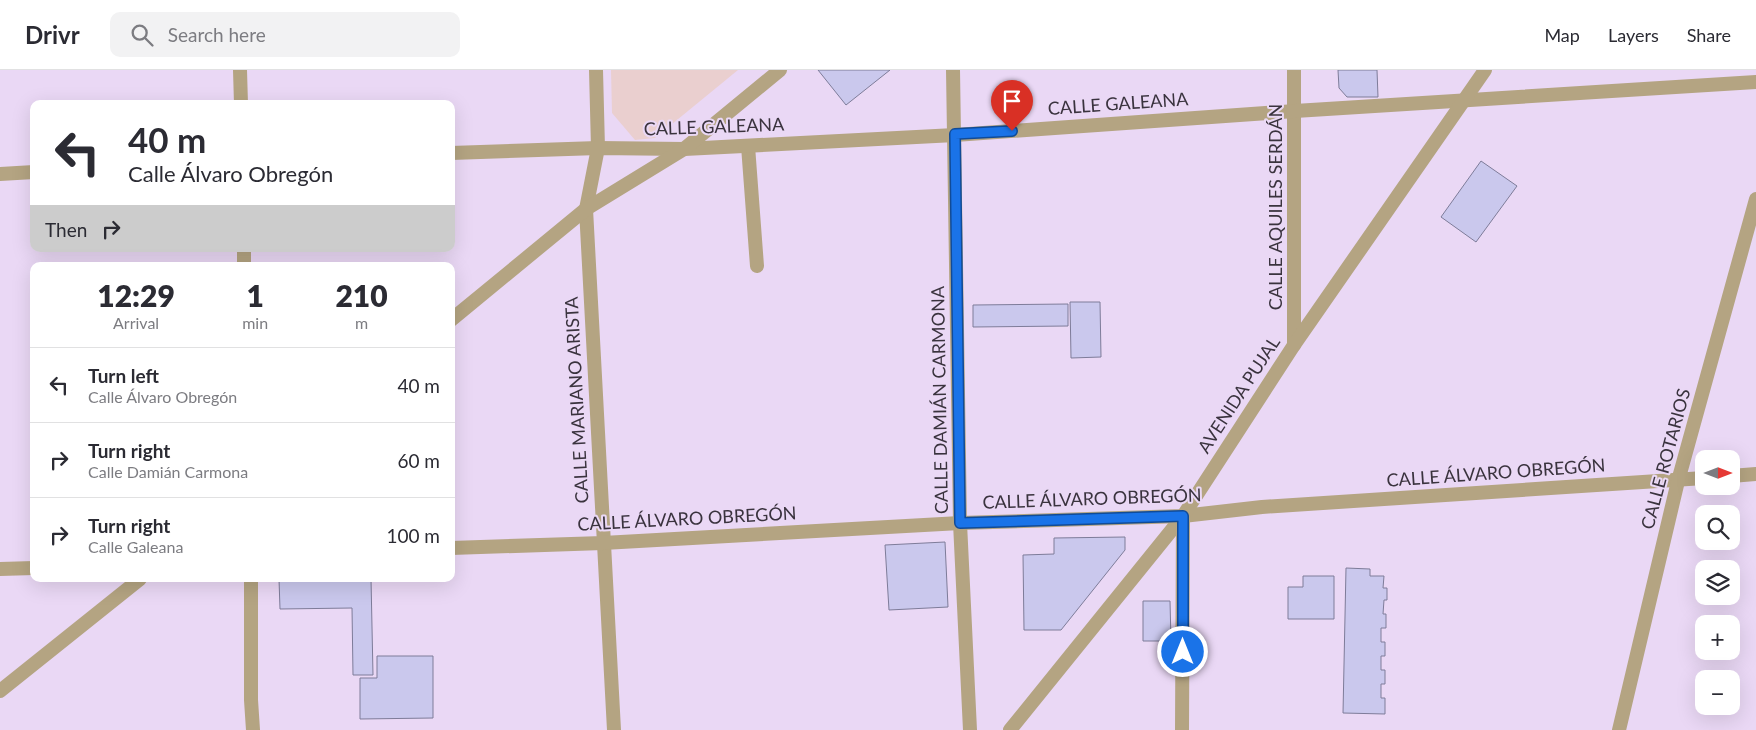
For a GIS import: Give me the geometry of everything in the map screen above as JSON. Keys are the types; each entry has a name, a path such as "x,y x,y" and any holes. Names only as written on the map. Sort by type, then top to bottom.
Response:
{"street":[{"path":"240,70 241,100"},
{"name":"CALLE MARIANO ARISTA","path":"596,70 598,148 586,209 614,730"},
{"path":"455,317 586,209 684,149 780,70"},
{"name":"CALLE DAMIÁN CARMONA","path":"953,70 960,523 970,730"},
{"name":"CALLE AQUILES SERDÁN","path":"1294,70 1294,345"},
{"name":"AVENIDA PUJAL","path":"1010,730 1183,516 1294,345 1485,70"},
{"name":"CALLE GALEANA","path":"455,153 598,148 684,149 748,146 1756,82"},
{"path":"748,146 757,266"},
{"path":"0,174 30,172"},
{"name":"CALLE ROTARIOS","path":"1619,730 1678,480 1756,199"},
{"path":"1740,475 1756,474"},
{"name":"CALLE ÁLVARO OBREGÓN","path":"455,548 603,543 960,523 1183,516 1262,507 1695,479"},
{"path":"1182,730 1183,516"},
{"path":"0,569 30,568"},
{"path":"0,691 136,582"},
{"path":"251,582 251,700 253,730"}],"shaded area":[{"path":"611,70 738,70 655,138 635,140 612,113"}],"building":[{"path":"818,70 890,70 846,105"},
{"path":"1338,70 1377,70 1378,97 1347,97 1339,88"},
{"path":"1481,161 1517,186 1476,242 1441,217"},
{"path":"1070,302 1100,302 1101,357 1071,358"},
{"path":"1068,304 1068,326 973,327 973,305"},
{"path":"1125,537 1125,550 1061,630 1024,630 1023,555 1054,554 1054,538"},
{"path":"945,542 948,607 889,610 885,545"},
{"path":"1346,568 1370,569 1370,576 1384,576 1383,588 1387,588 1387,600 1384,600 1383,614 1386,614 1386,628 1381,628 1381,642 1385,642 1385,656 1381,656 1381,670 1385,670 1385,684 1381,684 1381,698 1385,698 1385,714 1343,713"},
{"path":"1303,576 1334,576 1334,619 1288,619 1288,587 1303,587"},
{"path":"279,582 371,582 373,675 353,675 352,608 280,609"},
{"path":"1143,601 1170,601 1171,641 1143,641"},
{"path":"377,656 433,656 433,718 360,719 360,678 377,678"}],"route":[{"path":"1012,131 955,134 960,523 1183,516 1183,652"}]}
